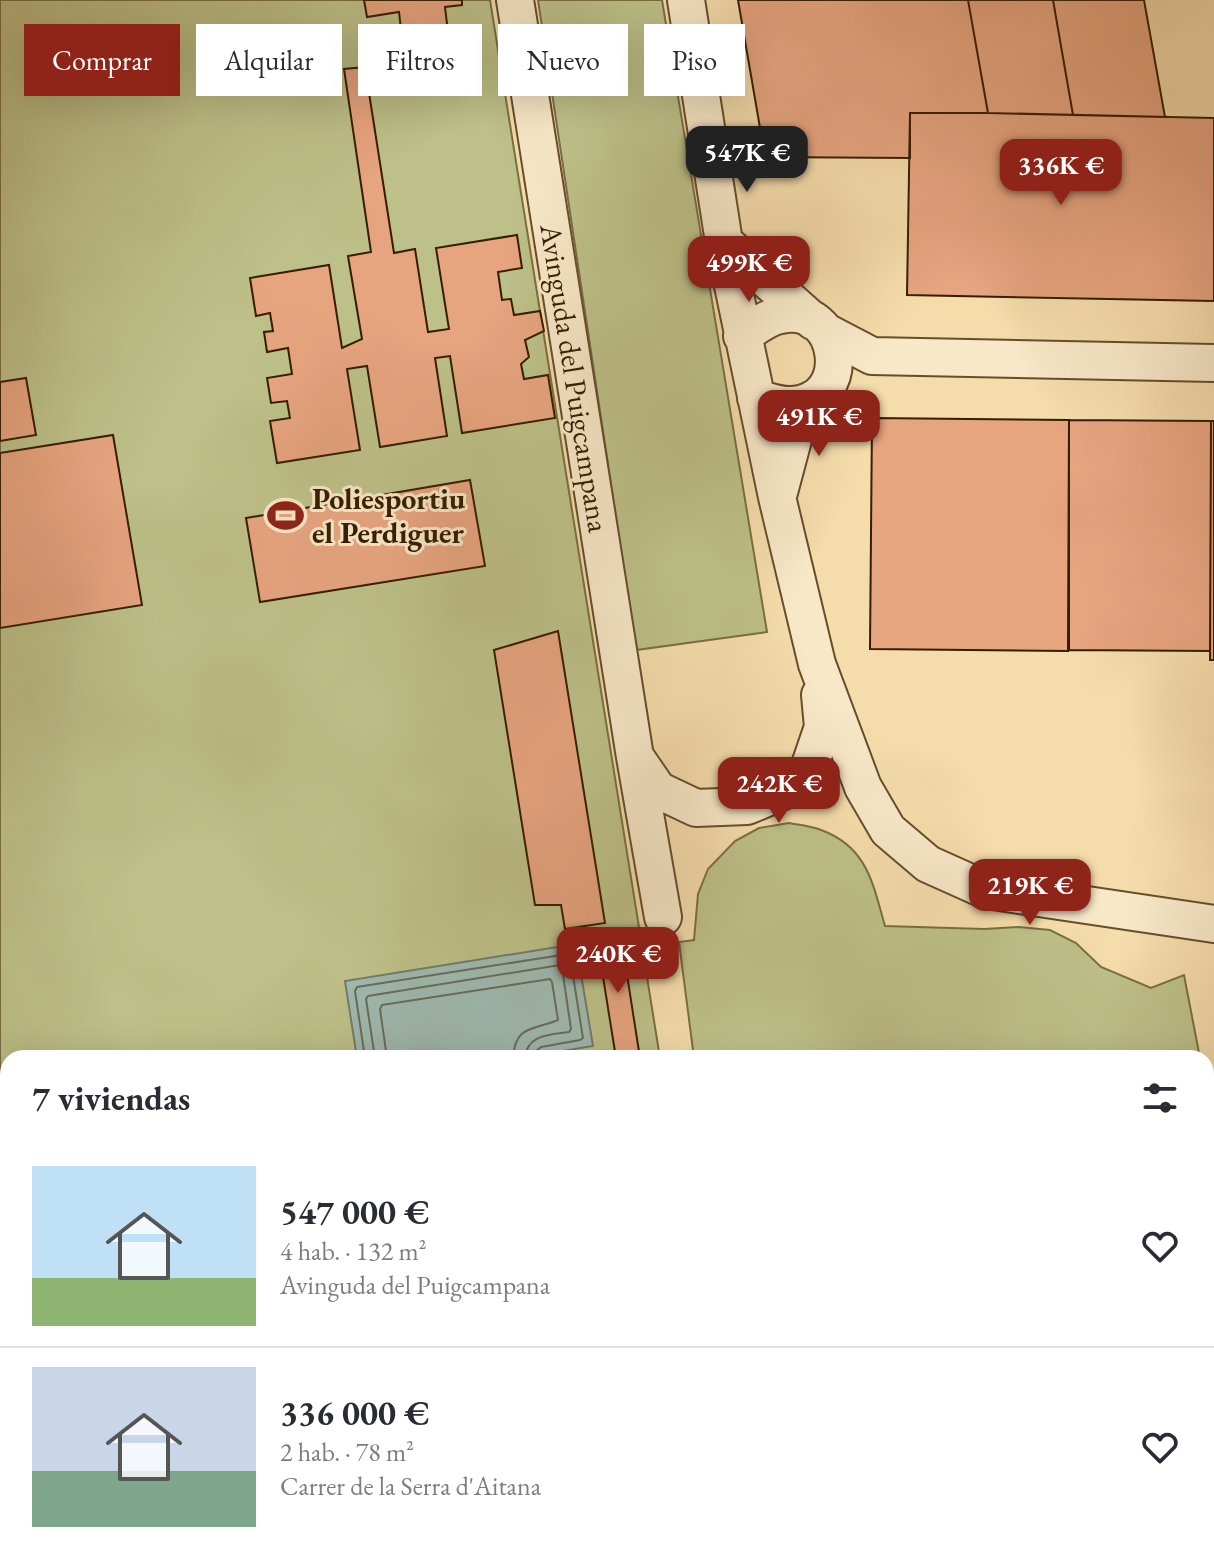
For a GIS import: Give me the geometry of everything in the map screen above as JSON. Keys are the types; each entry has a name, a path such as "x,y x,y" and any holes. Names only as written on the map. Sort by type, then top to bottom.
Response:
{"street":[{"name":"Avinguda del Puigcampana","path":"515,0 663,917"},
{"name":"Avinguda del Puigcampana","path":"686,0 724,242 777,497 817,664 863,787 888,830 928,864 986,890 1214,924"},
{"path":"724,242 820,327 830,337 835,352 835,368 795,432 777,497"},
{"path":"742,336 768,320 794,314 807,317 872,356 1214,363"},
{"path":"756,398 780,405 794,405 821,391 872,356"},
{"name":"Avinguda del Puigcampana","path":"635,757 658,790 696,808 747,806 783,791 809,768 823,727 817,664"}],"green space":[{"name":"Poliesportiu el Perdiguer","path":"0,0 490,0 498,50 498,96 505,96 659,1050 0,1050"},
{"path":"538,0 662,0 666,24 644,24 644,96 678,96 767,632 636,650 552,96 628,96 628,24 542,24"},
{"path":"789,823 809,827 837,837 849,846 859,857 872,882 885,926 1050,930 1076,943 1101,967 1151,988 1184,975 1198,1050 693,1050 679,942 694,940 698,894 708,869 735,841 759,828"}],"water":[{"path":"576,944 593,1046 569,1050 356,1050 345,981"}],"building":[{"path":"364,0 462,0 462,5 445,7 447,24 400,24 399,12 367,17"},
{"path":"738,0 968,0 988,113 910,113 910,158 765,157 745,41 745,24 742,24"},
{"path":"968,0 1053,0 1073,115 988,113"},
{"path":"1053,0 1144,0 1165,117 1073,115"},
{"path":"358,68 358,96 370,96 394,253 415,249 428,332 449,329 436,248 517,235 522,268 498,272 502,300 511,299 514,315 540,311 544,331 525,340 529,357 521,364 524,379 548,375 555,418 462,433 450,356 435,358 447,436 380,447 367,366 347,369 360,450 277,463 270,421 290,418 287,401 271,403 267,378 292,374 288,348 267,352 264,332 273,331 270,313 256,316 250,278 329,265 342,348 362,339 348,256 371,252 344,69"},
{"path":"910,113 1214,118 1214,301 907,295"},
{"path":"26,378 36,435 0,441 0,382"},
{"path":"872,418 1069,420 1068,651 870,649"},
{"path":"1069,420 1211,421 1210,651 1069,650"},
{"path":"1211,421 1214,421 1214,660 1210,660"},
{"path":"113,435 142,605 0,628 0,453"},
{"path":"470,480 485,566 260,602 246,518"},
{"path":"558,631 605,923 565,929 561,905 535,905 494,650"},
{"path":"620,930 639,1050 615,1050 596,933"}],"place":[{"name":"Poliesportiu el Perdiguer","path":"286,515"}]}
